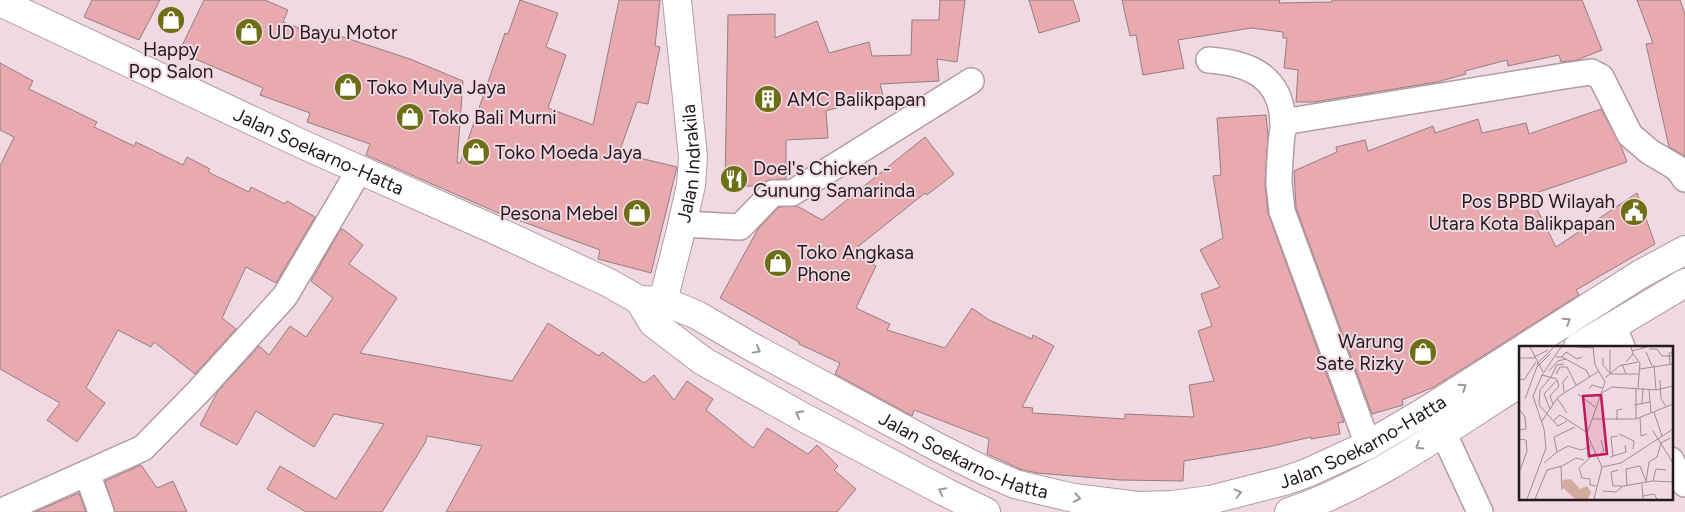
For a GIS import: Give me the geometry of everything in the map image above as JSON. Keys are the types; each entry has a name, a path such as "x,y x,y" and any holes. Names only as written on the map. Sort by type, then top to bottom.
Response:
{"main road":[{"name":"Jalan Indrakila","path":"652,308 682,224 691,185 693,157 677,0"},
{"name":"Jalan Soekarno-Hatta","path":"0,2 304,145 485,225 600,279 652,308 703,361 945,492 986,512"},
{"path":"1528,346 1639,274 1685,250"},
{"path":"1639,274 1654,300"},
{"path":"1582,346 1617,336 1654,300 1685,282"},
{"name":"Jalan Soekarno-Hatta","path":"652,308 697,315 939,448 1015,484 1074,498 1138,506 1172,505 1210,500 1307,473 1368,445 1519,352"},
{"name":"Jalan Soekarno-Hatta","path":"1289,512 1329,498 1361,481 1519,384"}],"street":[{"path":"1209,60 1232,62 1252,69 1263,76 1273,88 1278,100 1283,122 1279,184 1282,211 1368,445"},
{"path":"1283,122 1564,76 1594,73 1602,77 1630,135 1650,152 1677,168 1685,179"},
{"path":"682,224 740,227 773,193 792,193 971,81"},
{"path":"0,512 143,448 198,391 284,296 360,169"},
{"path":"1429,409 1443,432 1480,512"},
{"path":"1672,462 1685,484"},
{"path":"87,473 101,512"}],"building":[{"path":"92,0 160,0 139,40 84,17"},
{"path":"204,0 265,0 288,10 283,22 335,41 337,35 410,59 463,81 457,163 460,163 505,33 508,34 520,0 558,13 546,47 566,55 548,108 593,125 619,0 660,0 655,46 660,47 648,104 637,102 619,153 677,167 651,273 598,259 600,250 496,212 366,155 370,144 307,122 310,113 260,95 263,88 179,52"},
{"path":"940,0 965,0 957,62 937,59 939,81 880,84 883,95 826,111 828,138 786,140 786,179 768,180 760,186 725,186 728,15 775,14 775,38 817,21 829,53 869,42 872,56 911,55 912,20 939,20"},
{"path":"1029,0 1073,0 1080,21 1039,33"},
{"path":"1122,0 1280,0 1279,3 1332,2 1332,0 1582,0 1602,50 1577,60 1561,62 1559,55 1508,66 1507,60 1465,71 1466,74 1437,82 1314,102 1296,102 1298,70 1284,68 1287,38 1283,38 1283,32 1251,28 1178,40 1184,68 1143,75 1136,35 1130,36"},
{"path":"1637,0 1680,0 1685,14 1685,156 1669,147 1646,44 1653,43"},
{"path":"0,63 33,81 29,89 97,122 94,127 134,146 136,142 183,165 187,157 210,169 208,172 249,192 251,187 285,204 287,201 315,217 276,283 246,267 222,318 236,329 195,374 154,342 151,347 118,330 86,388 105,403 77,442 47,420 60,403 0,369 0,166 14,137 0,130"},
{"path":"1601,109 1621,146 1627,162 1530,195 1556,247 1637,193 1655,244 1576,290 1579,295 1434,387 1402,400 1403,405 1372,414 1296,208 1294,171 1337,152 1336,147 1365,140 1368,151 1433,126 1435,133 1478,119 1482,133 1526,123 1529,134"},
{"path":"1266,115 1268,136 1265,184 1268,213 1344,422 1338,423 1340,434 1311,439 1311,437 1268,447 1184,461 1183,481 1120,480 1037,473 1020,469 987,454 989,439 914,410 912,416 835,374 840,363 799,344 799,342 720,298 758,229 779,207 797,206 822,220 925,137 954,174 927,195 925,193 850,253 876,266 856,308 890,324 887,330 945,348 972,308 989,320 1032,339 1033,335 1054,346 1022,407 1033,408 1032,413 1125,419 1125,414 1194,417 1189,385 1214,381 1198,331 1212,326 1201,294 1220,287 1200,250 1223,238 1213,176 1221,175 1217,118"},
{"path":"343,229 363,245 349,264 397,298 360,353 512,381 548,323 599,356 602,352 644,383 654,375 674,400 687,381 713,399 706,410 753,448 767,428 808,454 817,445 838,466 834,470 856,489 837,512 446,512 482,446 427,436 425,443 382,512 306,512 267,489 280,466 336,499 384,424 334,414 314,447 256,411 237,445 200,425 218,391 259,346 269,355 290,326 306,337 333,298 311,281 340,230"},
{"path":"141,465 157,488 173,481 187,512 115,512 105,481"},
{"path":"79,493 86,512 35,512"}],"place":[{"name":"Happy Pop Salon","path":"171,20"},
{"name":"UD Bayu Motor","path":"249,32"},
{"name":"Toko Mulya Jaya","path":"348,87"},
{"name":"AMC Balikpapan","path":"768,99"},
{"name":"Toko Bali Murni","path":"410,117"},
{"name":"Toko Moeda Jaya","path":"476,152"},
{"name":"Doel's Chicken - Gunung Samarinda","path":"734,179"},
{"name":"Pos BPBD Wilayah Utara Kota Balikpapan","path":"1634,212"},
{"name":"Pesona Mebel","path":"637,213"},
{"name":"Toko Angkasa Phone","path":"778,263"},
{"name":"Warung Sate Rizky","path":"1423,352"}]}
